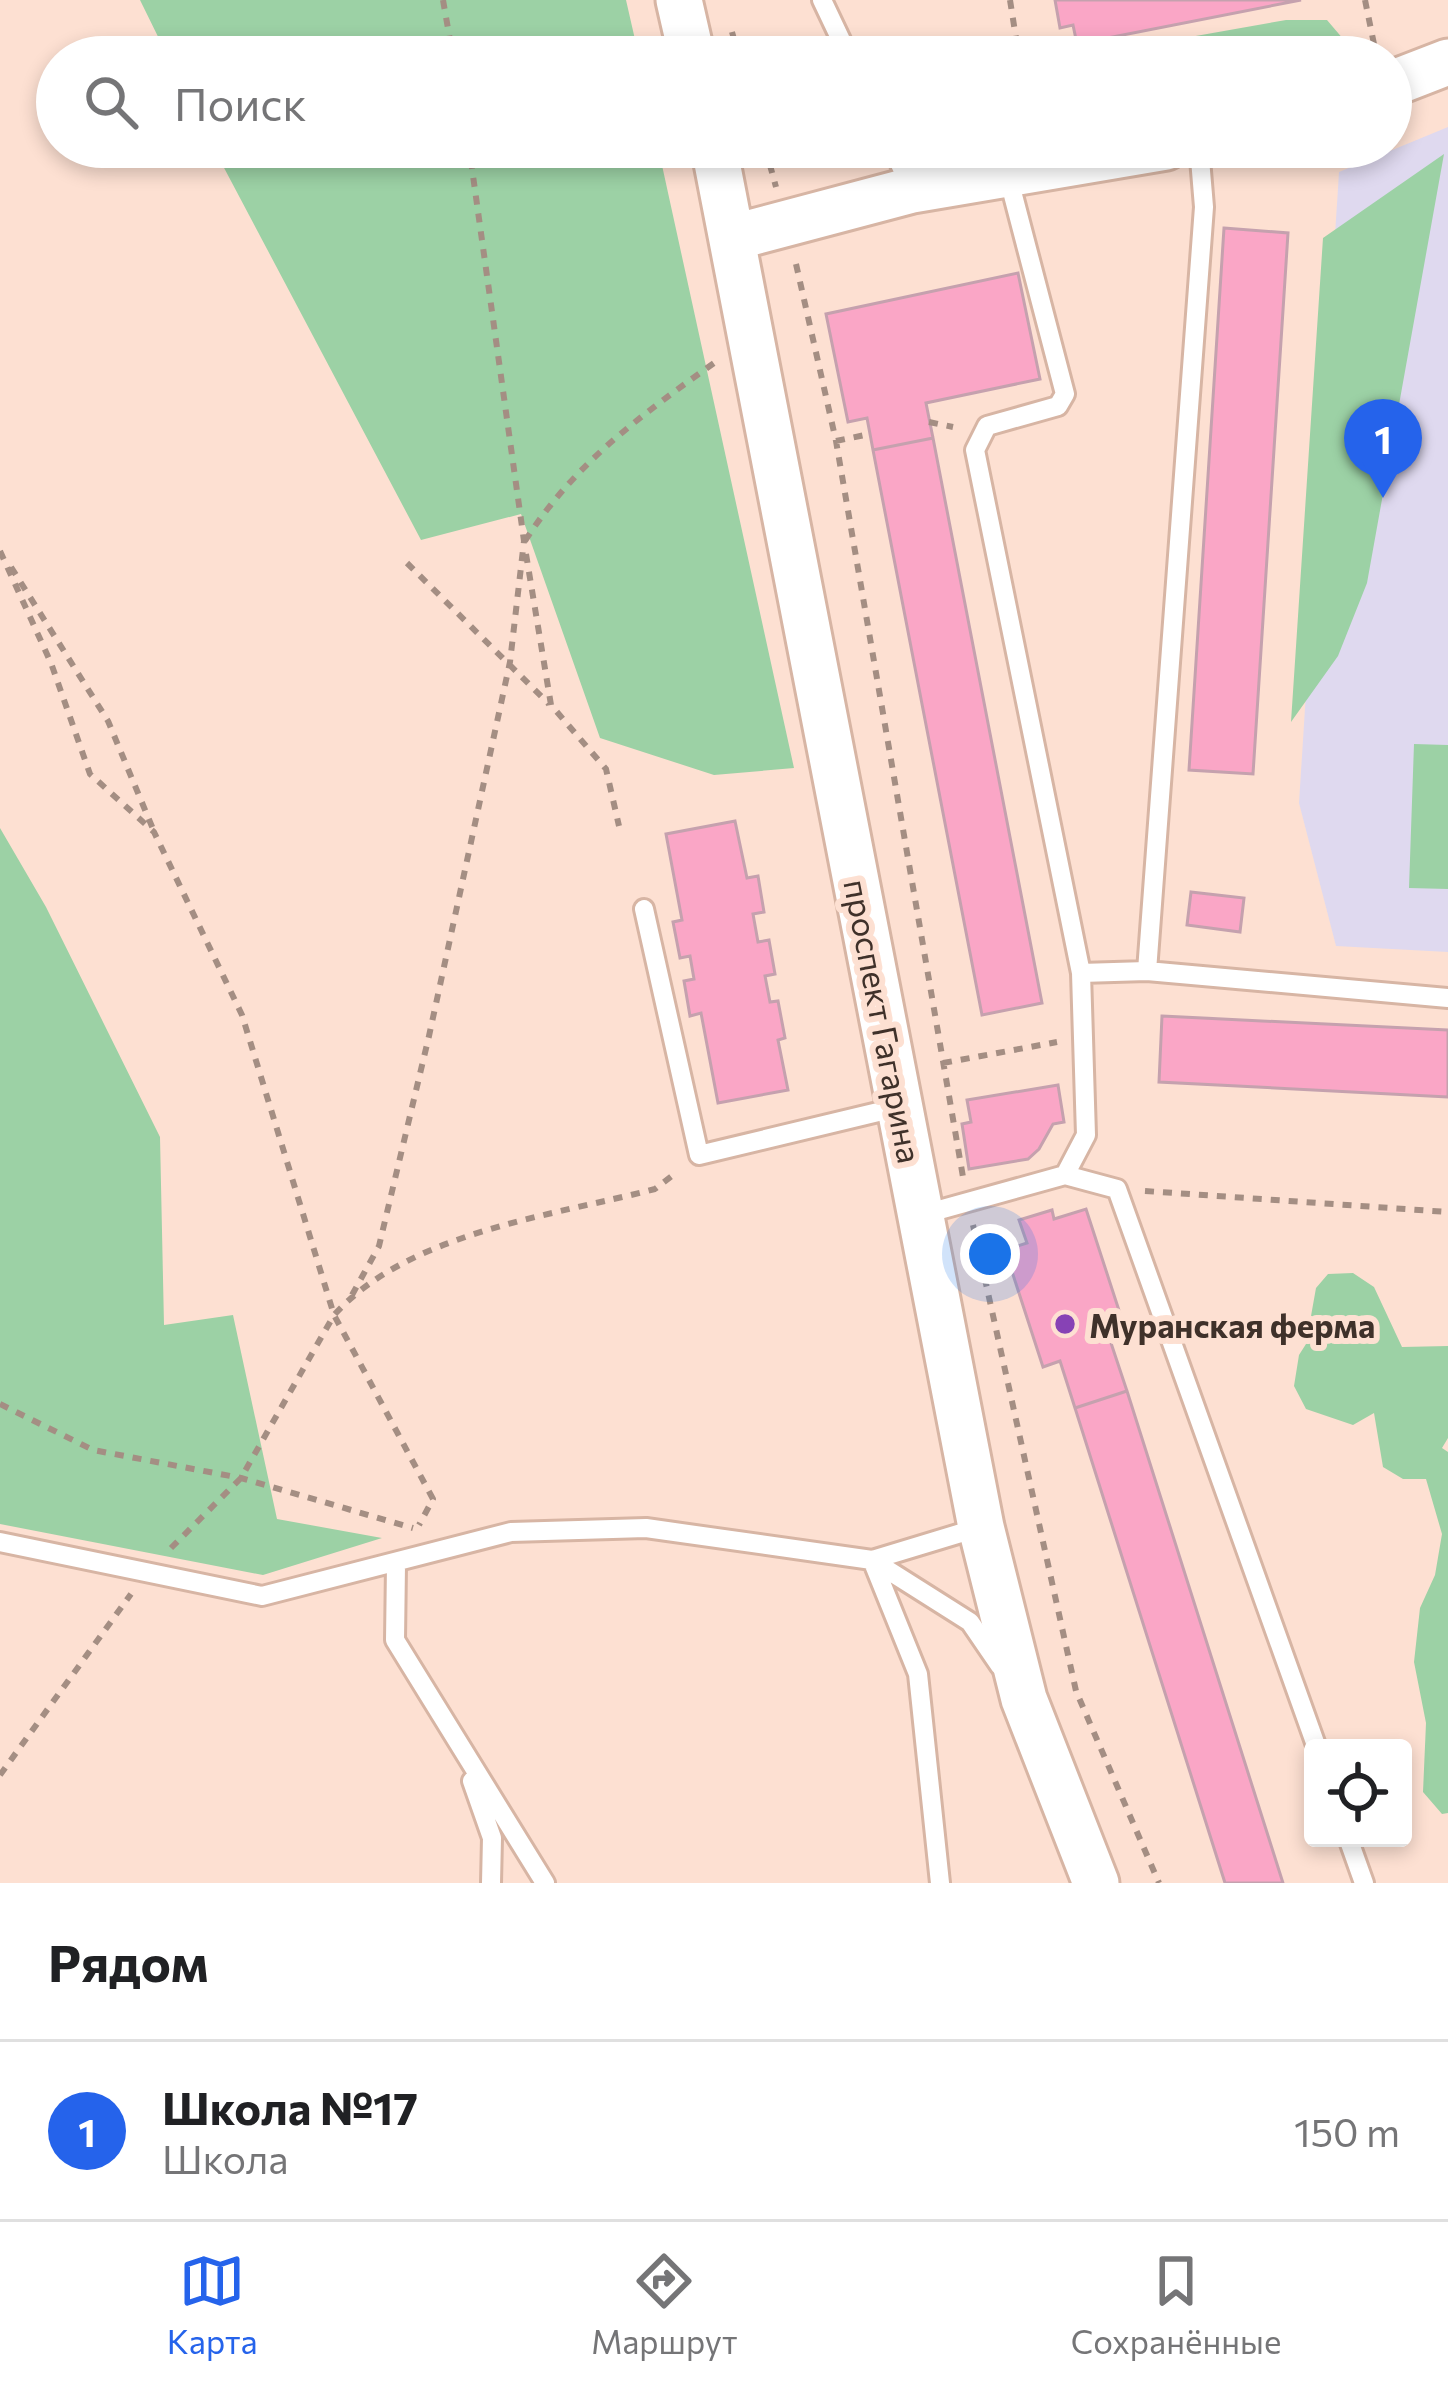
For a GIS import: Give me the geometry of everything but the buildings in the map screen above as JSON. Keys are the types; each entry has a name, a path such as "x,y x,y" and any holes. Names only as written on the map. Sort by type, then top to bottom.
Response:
{"street":[{"path":"679,0 687,36"},
{"path":"1412,76 1448,62"},
{"name":"проспект Гагарина","path":"719,168 981,1528 1024,1699 1096,1883"},
{"path":"735,237 912,190 1042,168"}],"lane":[{"path":"822,0 839,36"},
{"path":"902,168 912,190"},
{"path":"1147,971 1204,207 1201,168"},
{"path":"1007,174 1065,394 1058,406 987,427 975,450 1081,973 1086,1135 1065,1175"},
{"path":"644,909 698,1155 899,1107"},
{"path":"1081,973 1147,971 1448,998"},
{"path":"921,1215 1065,1175 1118,1189 1314,1739"},
{"path":"0,1542 262,1596 511,1532 646,1528 872,1560 970,1622 1024,1699"},
{"path":"872,1560 981,1528"},
{"path":"872,1560 919,1674 940,1883"},
{"path":"396,1564 395,1640 545,1883"},
{"path":"460,1749 492,1838 491,1883"},
{"path":"1351,1847 1364,1883"}],"path":[{"path":"442,0 449,36"},
{"path":"1010,0 1016,36"},
{"path":"1365,0 1372,36"},
{"path":"472,168 550,705"},
{"path":"770,168 836,441 967,1202 1076,1691 1160,1883"},
{"path":"0,1775 146,1572 241,1478 379,1246 510,662 524,542 555,494 592,454 754,334"},
{"path":"929,422 952,424 957,447"},
{"path":"836,441 870,434"},
{"path":"0,550 51,663 90,774 154,832"},
{"path":"0,550 108,721 154,832 242,1016 334,1315 433,1499 396,1564"},
{"path":"407,562 510,662 607,769 619,826"},
{"path":"944,1063 1065,1040"},
{"path":"352,1295 468,1232 655,1189 698,1155"},
{"path":"1118,1189 1448,1212"},
{"path":"0,1404 93,1450 241,1478 417,1529"}],"shaded area":[{"path":"1448,127 1448,952 1336,946 1299,803 1339,172 1412,168 1412,142"}],"green space":[{"path":"140,0 626,0 634,36 158,36"},
{"path":"1286,20 1327,20 1341,36 1196,36"},
{"path":"1444,154 1367,583 1338,656 1291,722 1323,238"},
{"path":"224,168 663,168 794,768 714,775 600,738 521,514 421,540"},
{"path":"1414,744 1448,745 1448,889 1409,888"},
{"path":"0,828 46,907 160,1137 164,1325 233,1315 277,1519 382,1538 263,1575 0,1524"},
{"path":"1353,1273 1374,1287 1402,1347 1448,1346 1448,1438 1442,1448 1448,1452 1448,1813 1442,1814 1423,1792 1426,1723 1414,1662 1420,1608 1435,1575 1442,1534 1426,1479 1403,1479 1383,1467 1374,1413 1353,1425 1306,1409 1294,1386 1316,1288 1328,1274"}],"place":[{"name":"Школа №17","path":"1383,498"},
{"name":"Муранская ферма","path":"1065,1324"}]}
